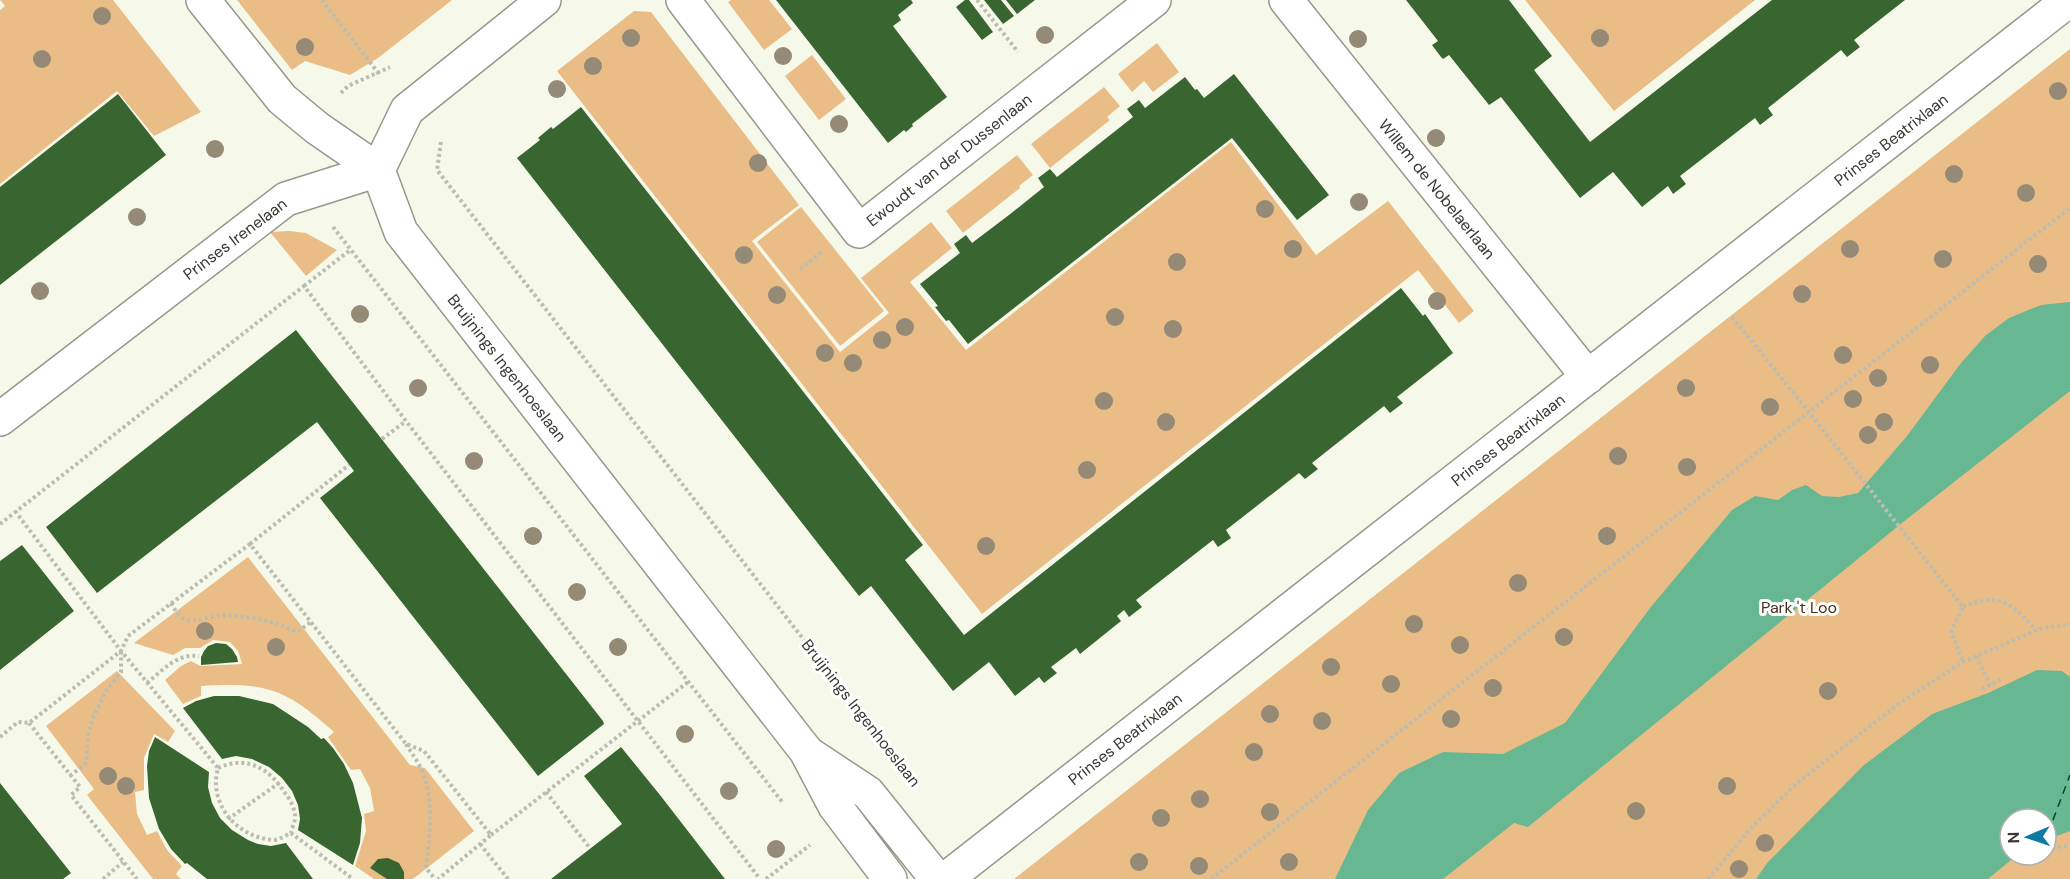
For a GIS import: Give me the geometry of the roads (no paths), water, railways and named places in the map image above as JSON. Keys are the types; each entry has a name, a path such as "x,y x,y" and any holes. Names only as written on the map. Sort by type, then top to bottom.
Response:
{"street":[{"path":"203,0 282,99 317,128 378,170 407,110 544,0"},
{"name":"Ewoudt van der Dussenlaan","path":"683,0 859,231 1154,0"},
{"name":"Willem de Nobelaerlaan","path":"1286,0 1588,377"},
{"name":"Prinses Beatrixlaan","path":"946,879 2070,0"},
{"name":"Prinses Irenelaan","path":"0,418 286,199 378,170"},
{"name":"Bruijnings Ingenhoeslaan","path":"378,170 401,232 806,751 835,806 890,879"},
{"name":"Bruijnings Ingenhoeslaan","path":"806,751 868,794 937,879"}],"park label":[{"name":"Park 't Loo","path":"1799,607"}]}
